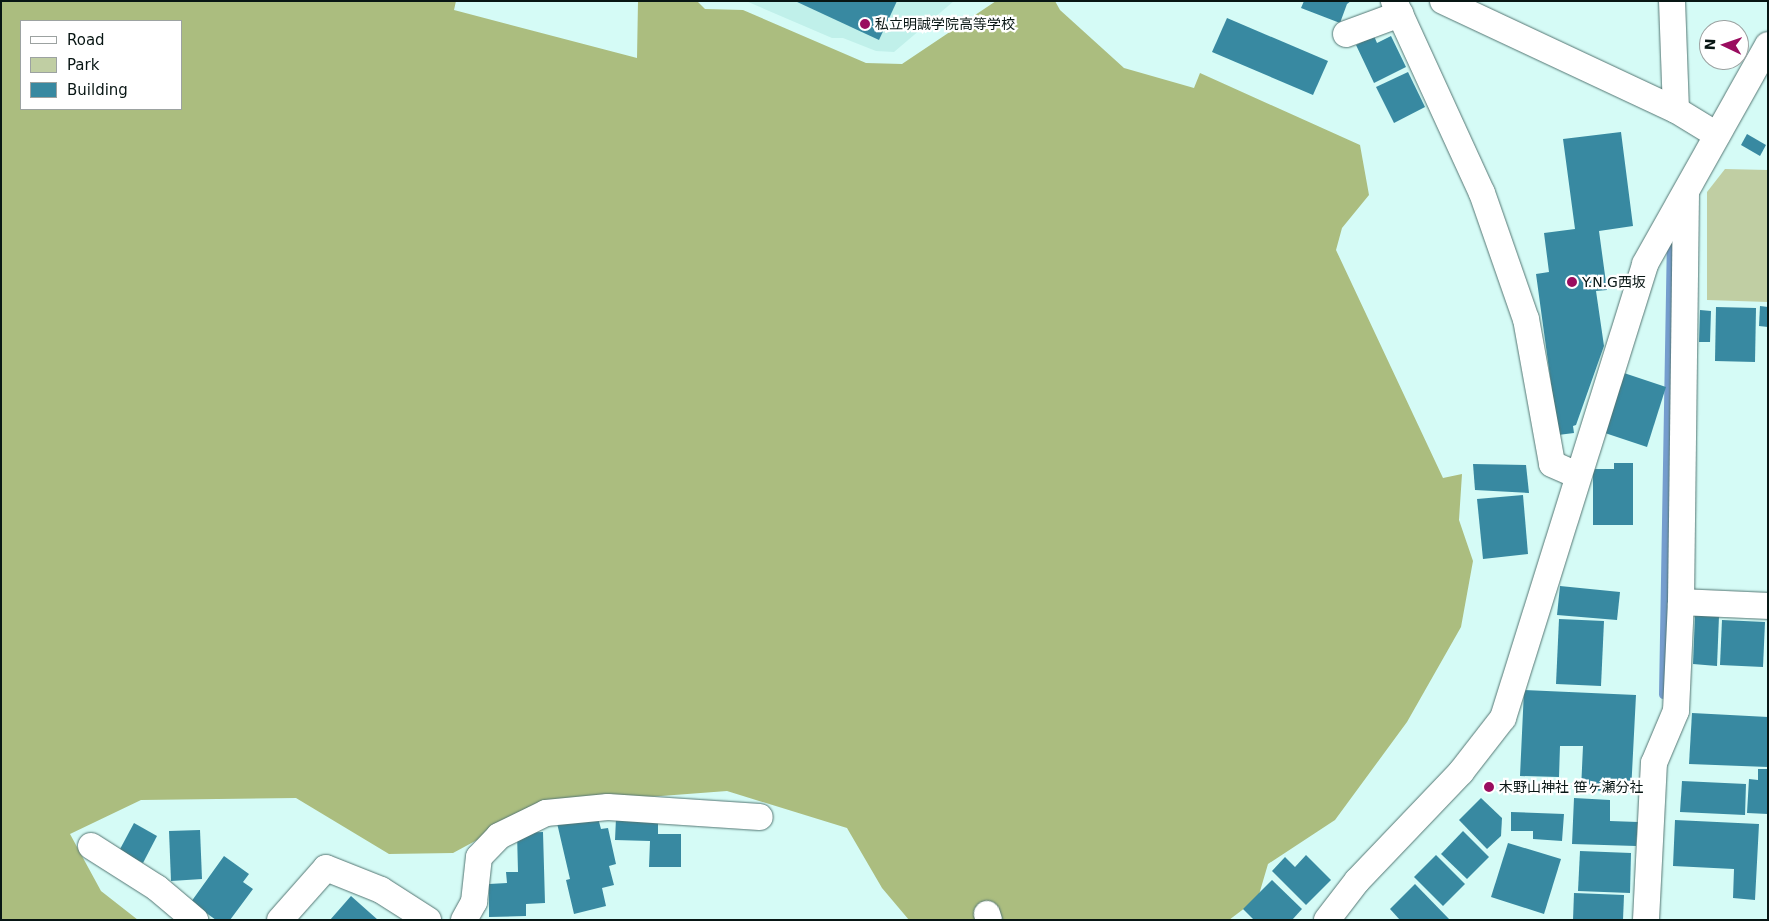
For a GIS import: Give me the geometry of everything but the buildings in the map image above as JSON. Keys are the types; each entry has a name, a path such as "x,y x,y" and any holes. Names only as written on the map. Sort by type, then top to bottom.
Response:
{"street":[{"path":"1443,1 1676,110 1717,135"},
{"path":"1672,1 1676,110"},
{"path":"1346,34 1397,7 1482,193 1526,319 1552,464 1578,475"},
{"path":"1327,920 1357,880 1461,772 1503,718 1645,264 1765,52"},
{"path":"1646,920 1654,763 1676,710 1682,602 1686,192"},
{"path":"1682,602 1768,606"},
{"path":"464,920 474,902 479,857 499,836 546,813 608,807 760,817"},
{"path":"91,846 157,888 195,920"},
{"path":"280,920 326,868 381,890 428,920"}],"shaded area":[{"name":"私立明誠学院高等学校","path":"746,1 954,1 894,52 876,51 843,38 832,38"}],"green space":[{"path":"1,1 456,1 454,10 637,58 638,1 697,1 705,9 743,10 866,63 902,64 996,1 1055,1 1060,10 1124,68 1194,88 1200,73 1360,145 1369,195 1342,228 1336,250 1443,478 1462,474 1459,520 1473,561 1461,627 1407,722 1335,820 1268,864 1258,898 1229,920 909,920 882,888 847,828 727,791 542,805 453,853 389,854 296,798 141,800 70,834 101,891 138,920 1,920"},
{"path":"1725,169 1768,170 1768,302 1707,300 1707,192"}],"waterway":[{"path":"1663,694 1671,240"}],"place":[{"name":"私立明誠学院高等学校","path":"865,24"},
{"name":"Y.N.G西坂","path":"1572,282"},
{"name":"木野山神社 笹ヶ瀬分社","path":"1489,787"}]}
